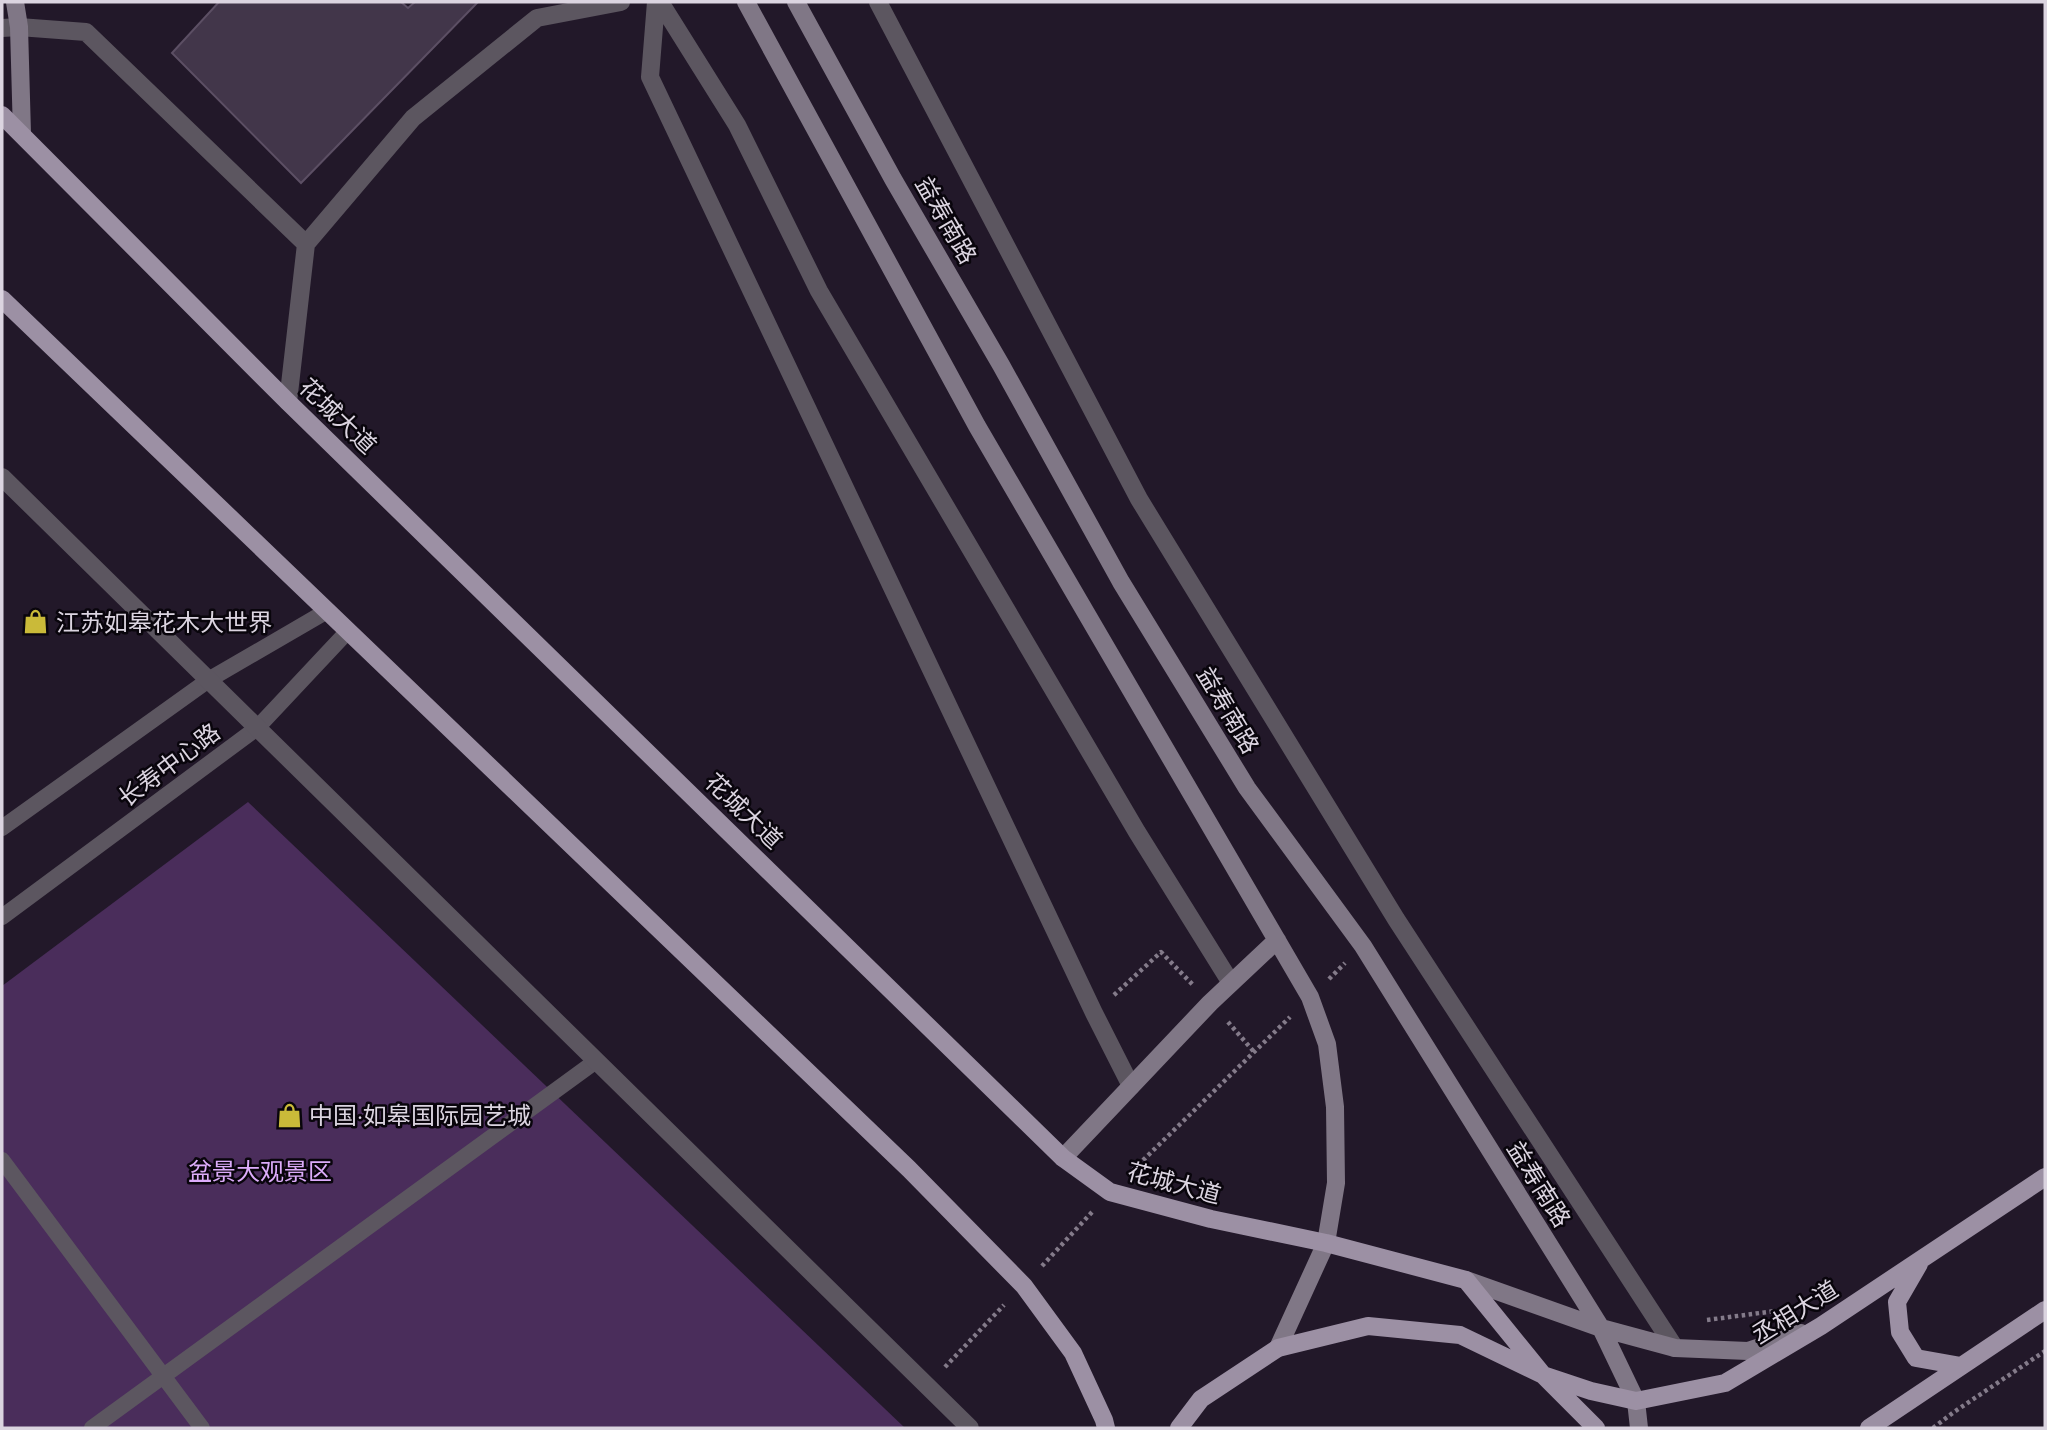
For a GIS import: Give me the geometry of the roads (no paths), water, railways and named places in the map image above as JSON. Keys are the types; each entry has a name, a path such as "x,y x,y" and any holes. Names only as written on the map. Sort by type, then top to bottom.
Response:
{"main road":[{"path":"15,2 10,28 22,134"},
{"path":"746,2 977,426 1310,997 1327,1044 1335,1107 1336,1183 1326,1243 1278,1348"},
{"name":"益寿南路","path":"796,2 887,167 1002,365 1121,582 1247,788 1363,946 1601,1328 1636,1401 1639,1428"},
{"name":"花城大道","path":"2,115 288,402 1063,1157 1110,1192 1211,1219 1326,1243 1466,1280"},
{"path":"2,299 909,1169 1024,1286 1073,1353 1106,1428"},
{"path":"1063,1157 1210,1003 1277,940"},
{"name":"丞相大道","path":"1544,1375 1591,1391 1636,1401 1725,1383 1821,1326 2045,1177"},
{"path":"1921,1260 1897,1302 1900,1332 1916,1358 1961,1366"},
{"path":"1466,1280 1601,1328 1675,1348 1748,1351 1821,1326"},
{"path":"1466,1280 1544,1375 1596,1428"},
{"path":"1869,1428 2045,1310"},
{"path":"1179,1428 1201,1399 1278,1348 1368,1326 1460,1335 1544,1375"}],"street":[{"path":"288,402 306,244 412,118 534,10 621,2"},
{"path":"658,2 737,125 819,291 1137,832 1231,983"},
{"path":"658,2 650,77 1131,1086"},
{"path":"878,2 1139,499 1396,919 1675,1348"},
{"path":"10,28 86,33 306,244"},
{"path":"2,477 970,1428"}],"lane":[{"name":"长寿中心路","path":"2,828 210,679 327,611"},
{"name":"长寿中心路","path":"2,917 257,728 348,631"},
{"path":"92,1428 596,1061"},
{"path":"2,1160 202,1428"}],"place":[{"name":"江苏如皋花木大世界","path":"36,622"},
{"name":"中国·如皋国际园艺城","path":"289,1115"}],"park label":[{"name":"盆景大观景区","path":"260,1171"}]}
